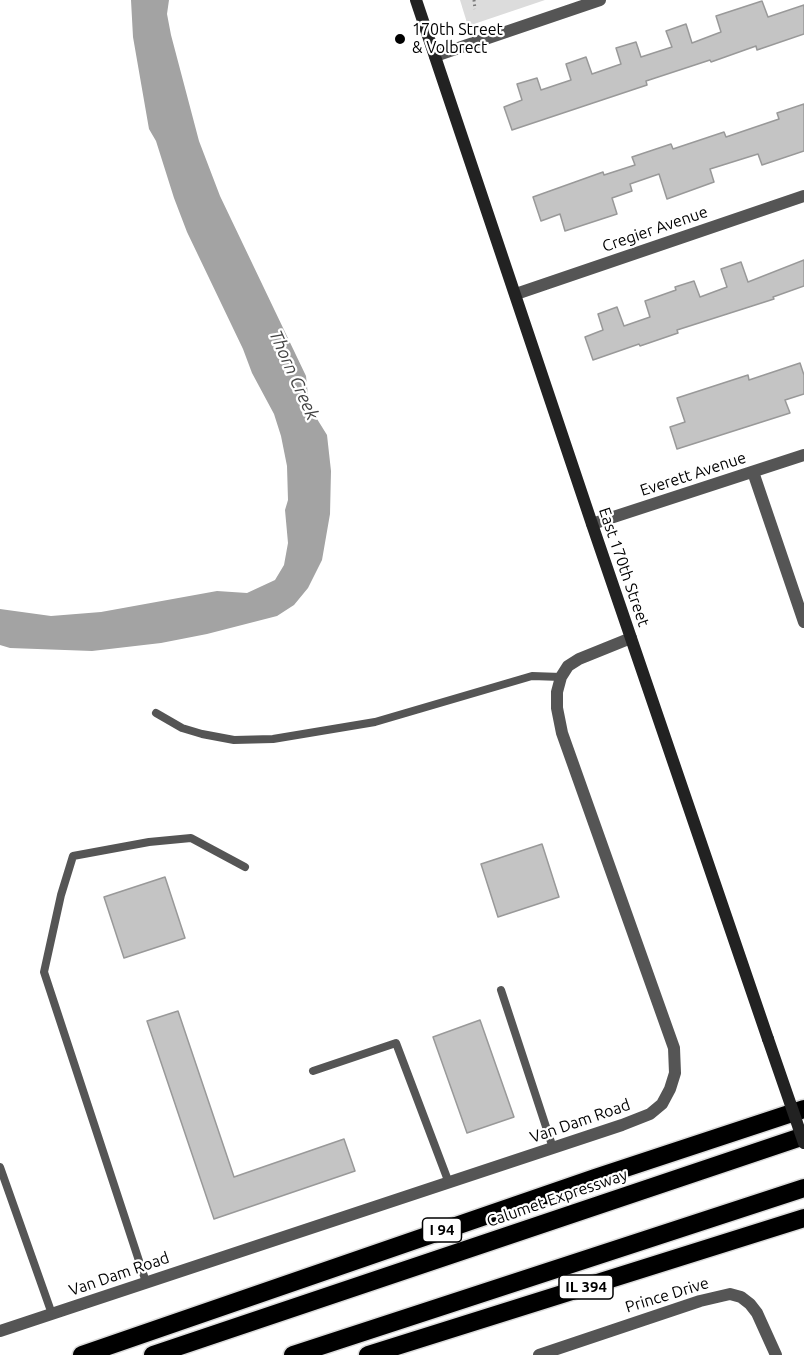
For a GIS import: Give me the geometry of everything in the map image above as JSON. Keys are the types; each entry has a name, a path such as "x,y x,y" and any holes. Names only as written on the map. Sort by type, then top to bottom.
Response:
{"highway":[{"name":"I 94","path":"82,1355 595,1178 804,1109"},
{"name":"Calumet Expressway","path":"153,1355 804,1136"},
{"path":"293,1355 804,1188"},
{"name":"IL 394","path":"368,1355 804,1218"}],"street":[{"name":"East 170th Street","path":"416,0 804,1143"},
{"path":"435,56 600,0"},
{"name":"Cregier Avenue","path":"516,294 804,196"},
{"name":"Everett Avenue","path":"592,524 804,455"},
{"path":"753,472 804,622"},
{"path":"561,677 568,666 579,659 631,638"},
{"name":"Van Dam Road","path":"0,1331 638,1120 662,1104 675,1073 676,1059 562,733 557,708 557,692 561,677"},
{"name":"Prince Drive","path":"539,1355 700,1300 730,1294 741,1297 757,1313 776,1355"}],"lane":[{"path":"156,713 182,728 202,734 234,740 273,739 375,722 532,676 561,677"},
{"path":"146,1282 44,972 61,895 73,856 149,842 191,838 245,867"},
{"path":"501,990 554,1148"},
{"path":"313,1071 396,1043 449,1183"},
{"path":"0,1167 52,1314"}],"path":[{"path":"474,0 475,9"}],"shaded area":[{"path":"460,0 545,0 468,26"}],"water":[{"name":"Thorn Creek","path":"131,0 169,0 167,14 171,35 199,141 220,196 306,376 309,406 327,435 331,471 330,514 322,560 308,588 294,605 277,616 161,643 92,651 10,648 0,645 0,609 51,616 101,612 217,591 247,593 275,580 284,565 288,543 285,510 288,500 287,466 281,436 274,414 252,373 243,349 187,232 156,141 149,129 133,37"}],"building":[{"path":"762,1 768,17 804,5 804,34 757,50 756,46 646,81 647,85 512,130 504,107 522,100 517,84 537,78 541,90 571,80 566,64 586,57 592,74 621,64 616,48 636,42 641,57 672,47 666,31 686,24 692,43 721,32 716,16"},
{"path":"804,104 804,151 762,165 758,154 710,169 714,182 667,199 659,174 630,184 632,191 612,198 617,214 565,231 560,214 541,221 533,197 603,172 604,175 635,165 632,157 671,144 673,149 724,132 726,137 779,119 777,113"},
{"path":"804,260 804,286 773,297 774,299 677,330 678,333 593,360 585,337 603,330 598,314 617,307 624,326 650,317 645,301 676,290 675,287 694,281 700,297 727,287 721,269 741,262 748,282"},
{"path":"800,363 804,375 804,394 785,400 790,413 677,449 670,427 685,422 677,398 748,375 749,380"},
{"path":"542,844 559,897 498,917 481,864"},
{"path":"165,877 185,938 124,958 104,897"},
{"path":"178,1011 234,1177 344,1139 355,1171 214,1219 147,1021"},
{"path":"480,1020 514,1117 467,1133 433,1037"}],"place":[{"name":"170th Street & Volbrect","path":"400,39"}]}
